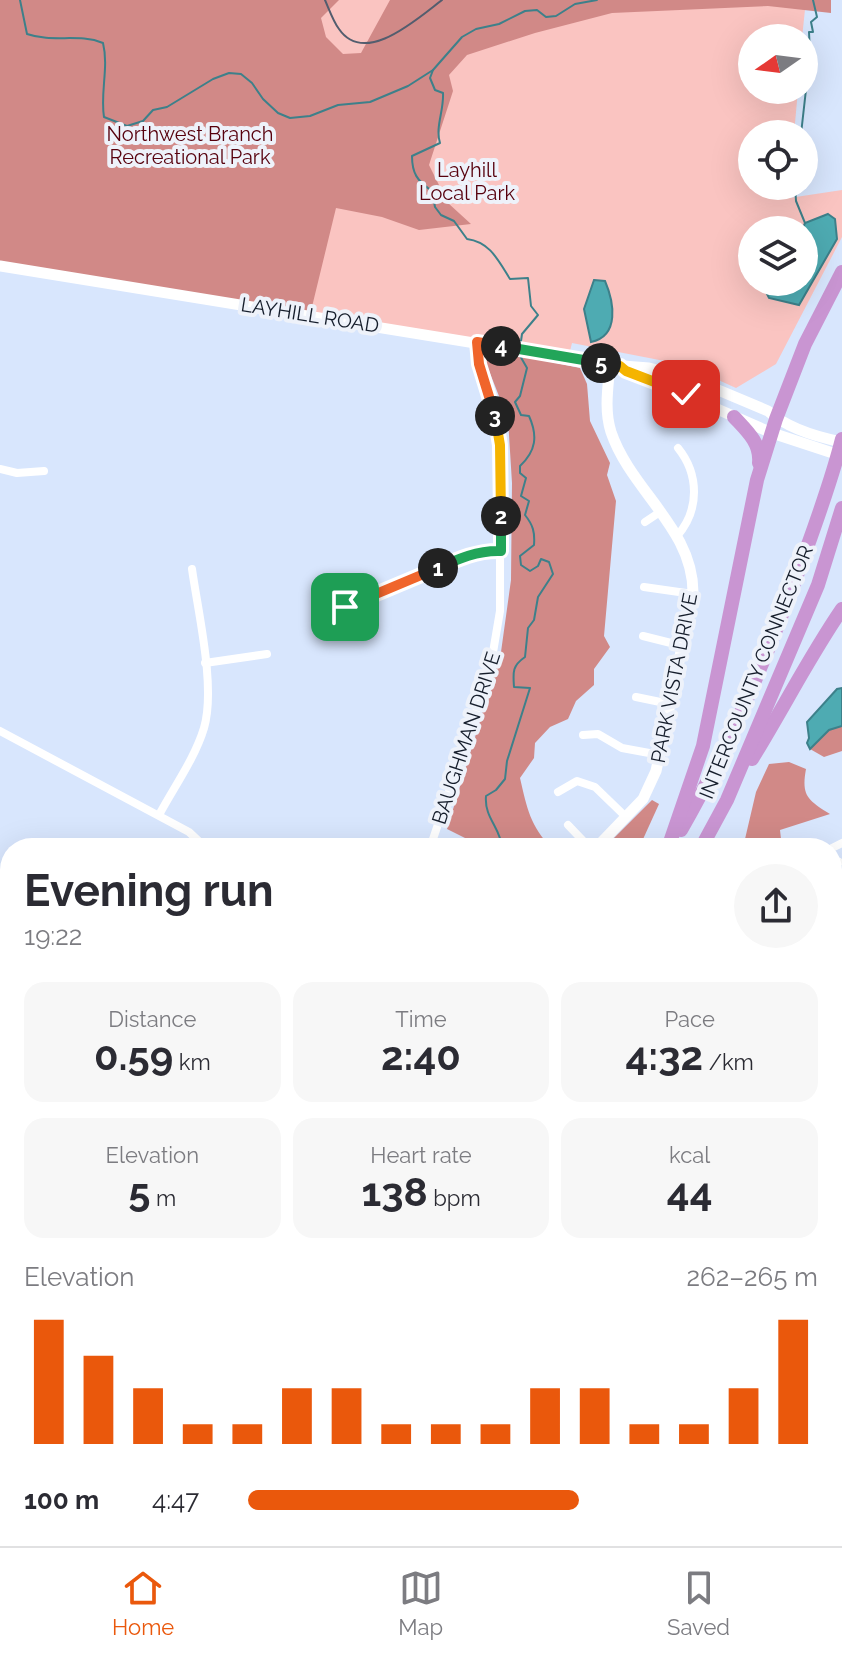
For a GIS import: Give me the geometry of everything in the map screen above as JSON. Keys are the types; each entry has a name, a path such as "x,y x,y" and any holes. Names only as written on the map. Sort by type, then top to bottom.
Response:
{"highway":[{"path":"757,480 805,344 842,272"},
{"path":"673,838 703,746 757,480 760,453 753,437 734,417"},
{"name":"INTERCOUNTY CONNECTOR","path":"676,838 712,777 778,629 834,472 842,441"},
{"name":"INTERCOUNTY CONNECTOR","path":"706,838 727,800 818,585 842,508"},
{"path":"727,800 842,609"}],"main road":[{"name":"LAYHILL ROAD","path":"0,266 615,366 649,368 692,379 768,411 774,426"},
{"name":"LAYHILL ROAD","path":"615,366 734,417 774,426 842,456"},
{"name":"PARK VISTA DRIVE","path":"604,838 649,789 660,755 693,594 688,557 621,454 611,433 607,403 615,366"},
{"name":"LAYHILL ROAD","path":"811,440 842,441"}],"street":[{"name":"BAUGHMAN DRIVE","path":"433,838 490,670 500,611 500,445 479,364 477,342"},
{"path":"677,536 687,524 695,493 694,479 678,448"},
{"path":"0,469 17,473 44,471"},
{"path":"645,522 660,512"},
{"path":"345,607 467,556 501,551"},
{"path":"159,815 205,725 208,701 205,663 192,569"},
{"path":"644,587 693,594"},
{"path":"643,636 683,646"},
{"path":"205,663 267,654"},
{"path":"636,697 670,704"},
{"path":"0,731 159,815 195,838"},
{"path":"583,735 598,734 622,748 660,755"},
{"path":"558,792 577,781 590,784 626,817"},
{"path":"568,825 582,838"}],"green space":[{"name":"Layhill Local Park","path":"0,0 806,0 803,24 738,24 738,104 797,104 795,120 738,120 738,200 818,200 818,194 842,190 842,237 818,283 818,216 738,216 738,296 811,296 776,364 736,388 685,365 572,343 570,351 531,348 90,277"},
{"name":"Northwest Branch Recreational Park","path":"0,0 339,0 321,18 326,37 343,54 361,53 390,0 831,0 831,13 768,6 612,13 467,55 449,75 453,91 429,165 448,203 471,224 419,230 382,217 336,208 310,315 0,266"},
{"path":"494,350 580,368 587,384 590,421 610,463 607,475 616,501 604,636 610,647 594,669 594,685 576,701 568,719 550,727 535,743 534,758 520,778 527,808 544,838 465,838 447,829 501,652 511,580 512,483 508,419 484,358"},
{"path":"842,726 842,751 824,757 810,749 829,730"},
{"path":"789,762 806,769 808,796 830,814 780,830 781,838 745,838 756,792 769,764"},
{"path":"652,800 659,804 644,838 614,838"}],"shaded area":[{"path":"828,214 835,219 837,239 818,272 818,218"},
{"path":"594,280 605,281 611,299 612,317 607,333 591,342 584,309"},
{"path":"768,296 804,296 799,305"},
{"path":"842,688 842,726 829,730 810,749 807,722 837,689"}],"waterway":[{"path":"20,0 27,34 103,43 104,117 127,126 143,121 153,110 167,107 213,79 229,73 241,74 278,113 290,118 310,116 338,105 370,102 408,86 433,70 462,37 476,29 499,24 525,11 537,10 546,17 556,16 575,4 597,0"},
{"path":"803,120 810,54 809,32 813,32 811,22 817,17 813,0"},
{"path":"433,70 430,78 435,90 443,93 438,131 440,143 412,156 414,172 432,191 435,207 441,215 454,221 467,239 488,248 510,279 528,278 531,306 538,315 522,334 520,348"},
{"path":"796,200 802,216"},
{"path":"500,838 488,811 486,796 505,779 507,761 530,688 514,687 514,670 525,657 528,628 534,620 538,597 553,574 549,562 541,559 538,566 530,571 521,565 520,556 534,545 533,529 525,515 529,501 521,496 526,478 520,473 520,466 532,449 534,430 529,416 521,415 515,402 520,396 527,368 519,354"}],"tram line":[{"path":"325,0 339,29 350,39 363,43 391,36 442,0"}],"route":[{"path":"345,607 467,556 501,551 500,445 479,364 477,342 620,366 686,394"}]}
